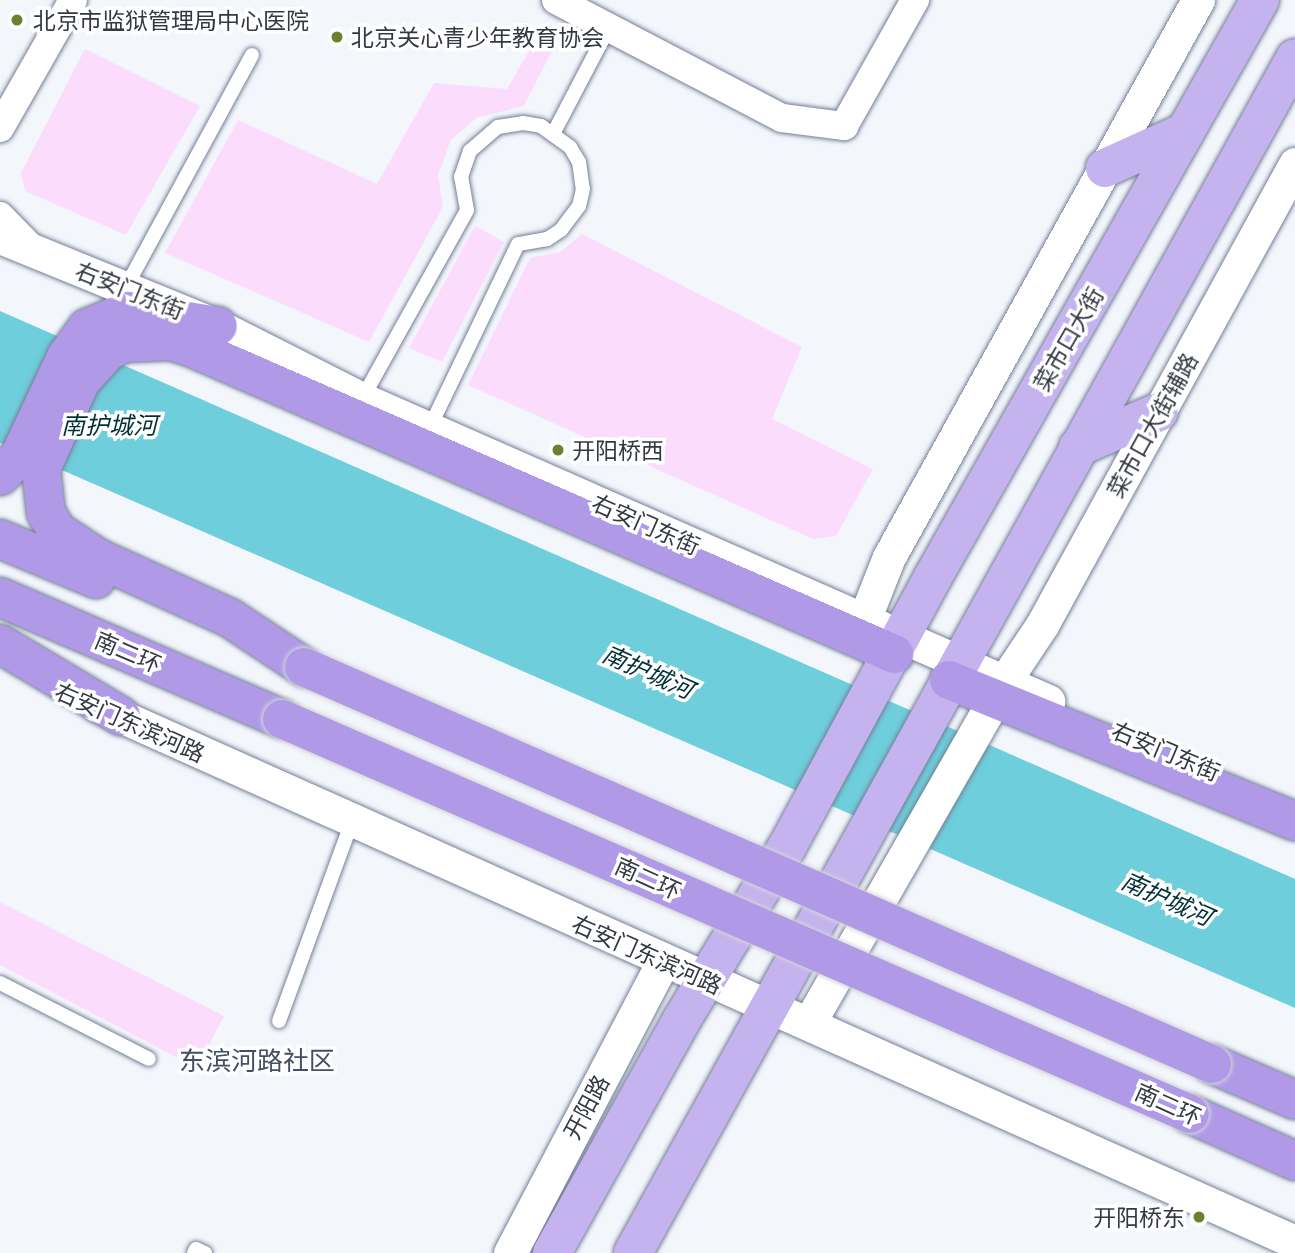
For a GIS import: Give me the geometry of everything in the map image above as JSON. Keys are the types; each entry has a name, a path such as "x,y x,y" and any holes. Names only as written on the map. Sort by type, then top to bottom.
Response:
{"highway":[{"path":"2,475 19,457 66,357 87,328 111,314 128,311 218,326"},
{"path":"304,667 230,618 73,545 57,531 46,513 41,469 81,381 107,352 123,343 171,341 195,349 892,657"},
{"path":"0,539 304,667 1291,1097"},
{"name":"南二环","path":"0,597 1295,1161"},
{"path":"0,644 121,716"},
{"path":"948,682 992,703 1295,821"}],"main road":[{"name":"菜市口大街","path":"787,847 1260,0"},
{"path":"633,1253 772,1008 839,878 1295,58"},
{"path":"1105,168 1185,132"},
{"path":"1078,447 1159,412"},
{"name":"开阳路","path":"552,1253 705,980 787,847"}],"street":[{"path":"0,128 73,0"},
{"path":"556,0 782,118 844,126 915,0"},
{"path":"864,620 889,557 1198,0"},
{"name":"菜市口大街辅路","path":"809,1023 992,703 1042,625 1295,164"},
{"path":"0,216 36,252"},
{"name":"右安门东街","path":"0,237 218,326 362,399 864,620 892,657 948,682"},
{"name":"右安门东滨河路","path":"0,666 121,716 705,980 809,1023 1295,1242"},
{"name":"右安门东街","path":"992,703 1295,806"},
{"name":"开阳路","path":"510,1253 663,961"}],"lane":[{"path":"554,132 608,29"},
{"path":"126,287 252,55"},
{"path":"362,399 467,210 461,177 470,151 488,133 511,123 541,126 554,132 579,162 583,189 579,206 561,230 547,239 518,244 429,429"},
{"path":"279,1021 352,821"},
{"path":"0,983 149,1059"},
{"path":"194,1253 196,1249 205,1253"}],"shaded area":[{"path":"534,42 552,51 524,106 476,118 451,140 438,175 443,207 369,342 165,253 238,120 377,184 434,83 507,89"},
{"path":"85,49 200,106 126,235 25,191 21,173"},
{"path":"475,226 504,242 442,362 409,348"},
{"path":"582,234 802,347 772,419 873,469 836,536 813,539 468,385 530,258 560,252"},
{"path":"0,902 224,1016 197,1068 0,965"}],"water":[{"name":"南护城河","path":"0,311 1295,879 1295,1008 0,443"}],"place":[{"name":"北京市监狱管理局中心医院","path":"17,20"},
{"name":"北京关心青少年教育协会","path":"337,37"},
{"name":"开阳桥西","path":"558,450"},
{"name":"开阳桥东","path":"1199,1217"}],"district":[{"name":"东滨河路社区","path":"257,1060"}]}
